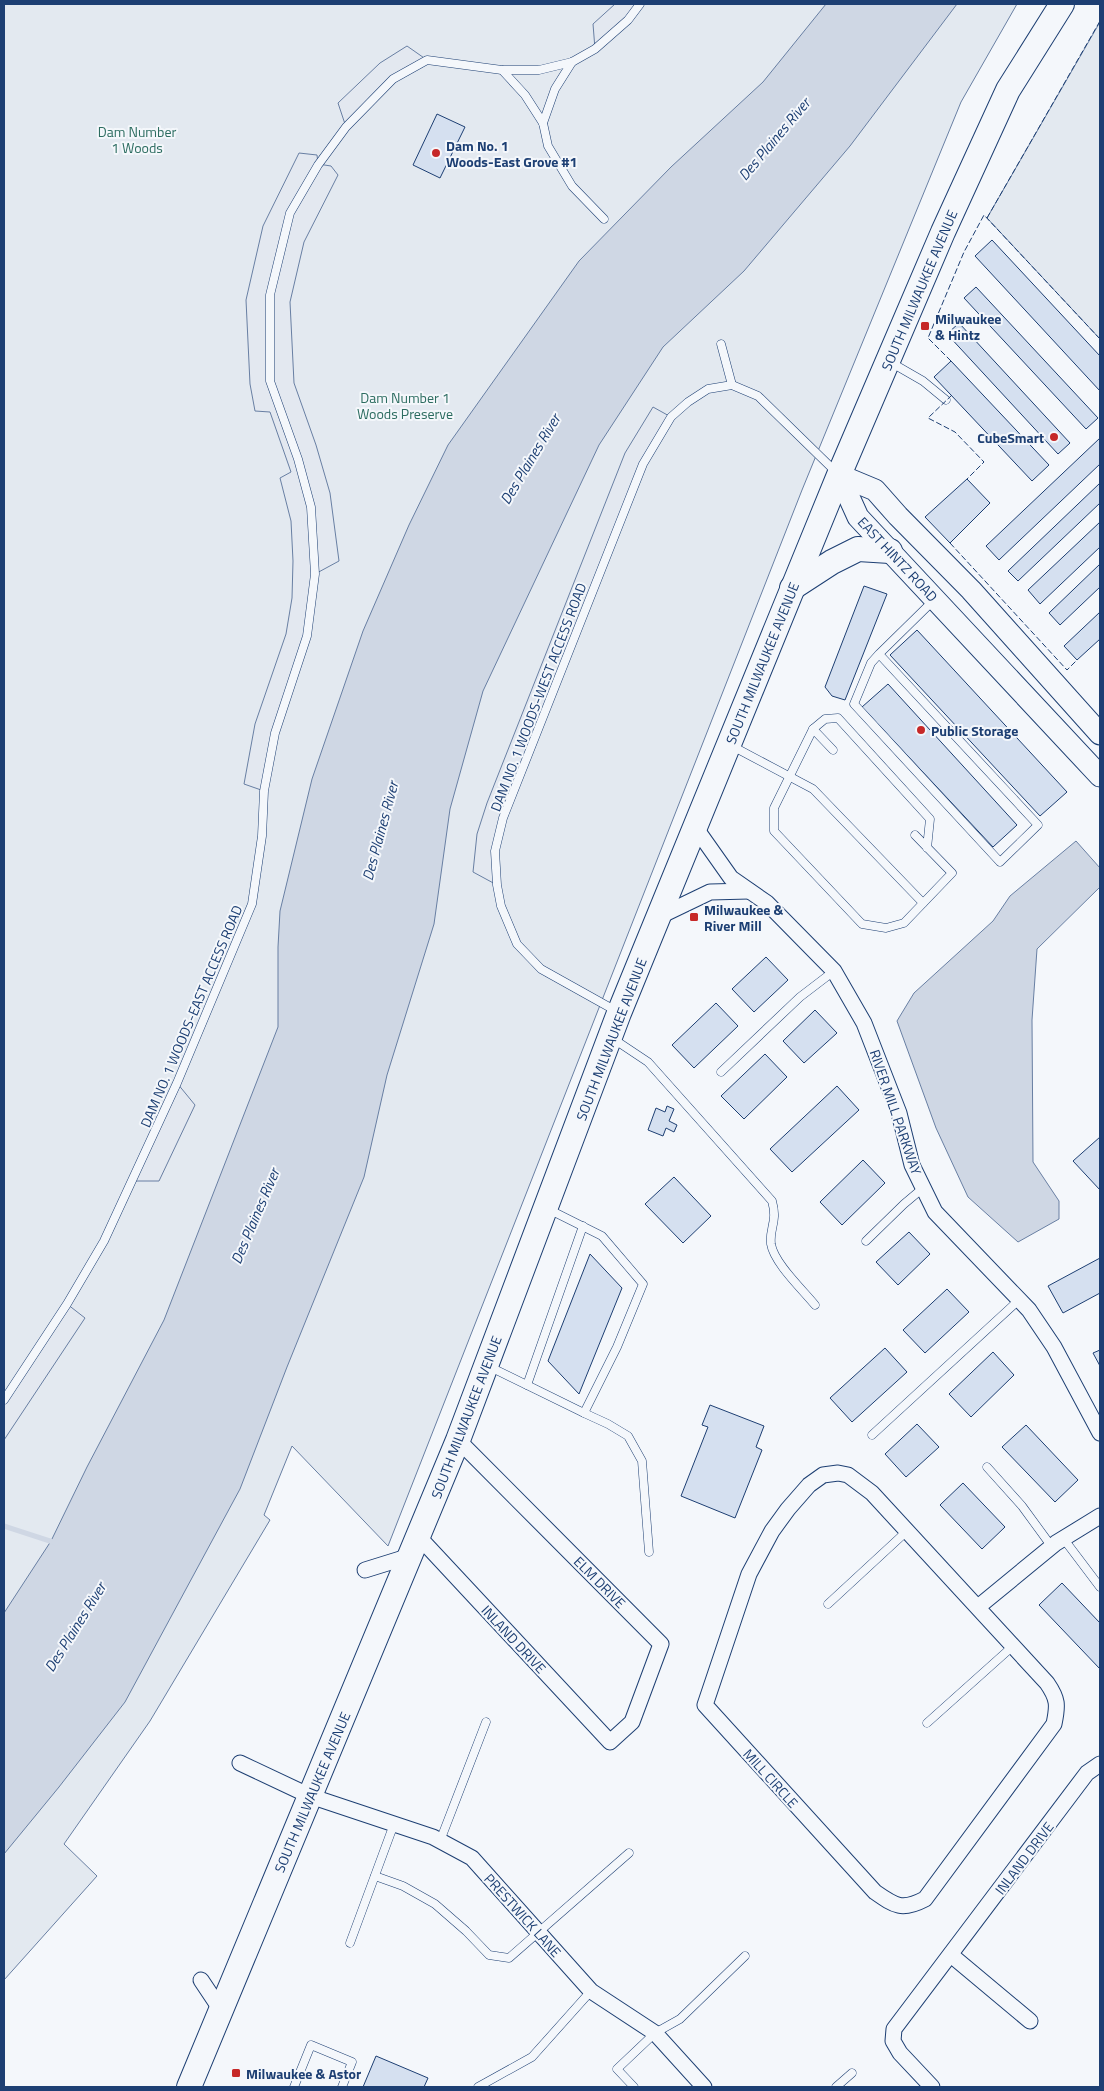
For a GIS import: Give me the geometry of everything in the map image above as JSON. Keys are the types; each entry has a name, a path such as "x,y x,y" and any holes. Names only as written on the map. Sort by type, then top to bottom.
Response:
{"main road":[{"name":"SOUTH MILWAUKEE AVENUE","path":"189,2087 458,1440 619,1013 839,475 943,232 1008,90 1062,4"},
{"name":"EAST HINTZ ROAD","path":"839,475 858,517 1100,776"},
{"name":"EAST HINTZ ROAD","path":"839,475 875,490 971,590 1100,734"},
{"path":"792,588 832,562 858,549 890,552"}],"street":[{"name":"RIVER MILL PARKWAY","path":"695,827 731,878 767,903 834,971 864,1023 899,1113 912,1165 934,1212 1029,1310 1054,1347 1100,1433"},
{"path":"658,917 710,892 749,891"},
{"name":"ELM DRIVE","path":"458,1440 661,1644 632,1722 610,1742"},
{"name":"MILL CIRCLE","path":"838,1473 848,1475 872,1493 978,1607 1054,1693 1058,1707 1054,1724 924,1899 911,1906 894,1905 875,1892 705,1705 749,1574 772,1531 788,1509 809,1486 824,1475 838,1473"},
{"path":"978,1607 1058,1542 1100,1516"},
{"path":"365,1570 414,1546"},
{"name":"INLAND DRIVE","path":"414,1546 610,1742"},
{"name":"PRESTWICK LANE","path":"240,1763 310,1796 440,1841 472,1858 591,1991 655,2033 704,2087"},
{"name":"INLAND DRIVE","path":"932,2087 900,2053 893,2041 894,2029 1087,1773 1100,1764"},
{"path":"950,1955 1030,2021"},
{"path":"201,1980 221,2010"}],"lane":[{"name":"DAM NO. 1 WOODS-EAST ACCESS ROAD","path":"4,1400 67,1304 104,1241 173,1092 252,904 262,836 264,791 275,733 307,636 315,574 311,507 298,459 270,381 270,295 290,213 318,164 346,127 394,79 427,60 473,64 502,70 539,70 572,62 595,49 628,20 640,4"},
{"name":"DAM NO. 1 WOODS-EAST ACCESS ROAD","path":"543,123 555,89 572,62"},
{"path":"502,70 525,95 543,123 548,146 572,186 604,219"},
{"path":"721,344 732,385 758,396 839,475"},
{"path":"888,360 923,381 946,400"},
{"name":"DAM NO. 1 WOODS-WEST ACCESS ROAD","path":"619,1013 541,970 517,944 501,906 495,851 507,809 643,464 671,417 676,412 708,389 732,385"},
{"path":"879,654 1038,825 1000,862 854,704 871,663 879,654 935,599"},
{"path":"915,835 927,848 952,873 904,923 886,928 862,924 774,831 774,808 813,730 825,718 838,718 930,819 927,848"},
{"path":"813,730 833,750"},
{"path":"729,745 790,775 813,789 923,903"},
{"path":"721,1072 800,997 834,971"},
{"path":"610,1036 648,1062 772,1202 776,1214 771,1244 776,1258 815,1305"},
{"path":"866,1241 923,1188"},
{"path":"546,1208 602,1236 644,1284 617,1346 584,1413"},
{"path":"527,1385 583,1226"},
{"path":"872,1435 1019,1300"},
{"path":"486,1366 608,1424 628,1436 642,1461 649,1552"},
{"path":"987,1468 1100,1587"},
{"path":"828,1604 907,1531"},
{"path":"927,1723 1013,1646"},
{"path":"440,1841 486,1722"},
{"path":"350,1943 394,1824"},
{"path":"375,1876 403,1886 435,1904 466,1931 489,1955 509,1958 629,1853"},
{"path":"634,2087 617,2069 655,2033 680,2019 745,1956"},
{"path":"478,2087 532,2057 591,1991"},
{"path":"294,2087 311,2045 352,2062 342,2087"},
{"path":"836,2087 852,2073"}],"green space":[{"name":"Dam Number 1 Woods Preserve","path":"4,4 1017,4 961,102 802,490 388,1546 292,1446 264,1515 270,1520 150,1721 64,1844 97,1876 4,1980"},
{"path":"1100,22 1100,339 987,218"}],"shaded area":[{"path":"615,4 640,4 595,49 593,24"},
{"path":"407,46 427,60 393,79 346,127 338,103 380,63"},
{"path":"299,153 317,155 318,164 331,166 338,175 304,242 290,302 294,383 316,445 330,493 339,561 315,574 307,636 275,733 264,791 244,784 255,724 286,634 292,598 291,521 280,478 291,472 270,412 255,411 250,384 246,300 263,226"},
{"path":"653,407 671,417 643,464 503,818 495,851 497,885 473,872 477,834 487,803 625,453"},
{"path":"177,1083 195,1105 159,1181 133,1181"},
{"path":"67,1304 85,1318 4,1440 4,1400"}],"water":[{"name":"Des Plaines River","path":"826,4 957,4 850,146 744,271 663,347 599,445 483,691 450,809 434,924 387,1075 364,1177 240,1489 125,1702 4,1854 4,1613 51,1541 87,1467 164,1320 278,1027 280,911 312,779 363,631 409,525 448,445 579,261 671,167 763,82"},
{"path":"1076,841 1100,868 1100,887 1037,949 1032,1020 1033,1162 1059,1201 1059,1219 1018,1242 968,1197 936,1128 897,1021 914,993 993,921 1010,896"}],"building":[{"name":"Dam No. 1 Woods-East Grove #1","path":"437,114 465,127 440,178 413,165"},
{"path":"992,240 1100,356 1100,391 975,256"},
{"path":"976,287 1098,418 1086,429 964,298"},
{"path":"959,323 1070,443 1058,454 947,334"},
{"path":"951,361 1049,465 1032,481 934,377"},
{"path":"1100,438 1100,464 999,560 986,546"},
{"path":"967,479 990,503 950,543 925,517"},
{"path":"1100,483 1100,503 1018,581 1008,571"},
{"path":"1100,522 1100,547 1040,604 1028,590"},
{"path":"1100,564 1100,587 1060,625 1049,613"},
{"path":"864,586 887,594 845,700 832,696 825,687"},
{"path":"1100,612 1100,639 1077,660 1064,646"},
{"path":"917,630 1067,792 1040,816 890,655"},
{"path":"888,684 1017,825 993,847 862,707"},
{"path":"766,957 788,980 754,1012 732,989"},
{"path":"716,1003 738,1026 694,1068 672,1045"},
{"path":"815,1010 837,1033 804,1063 783,1041"},
{"path":"765,1054 787,1077 744,1119 721,1096"},
{"path":"837,1086 859,1110 792,1172 770,1149"},
{"path":"667,1106 674,1109 669,1121 677,1125 674,1132 666,1128 663,1136 648,1130 656,1108 665,1112"},
{"path":"1100,1137 1100,1190 1073,1161"},
{"path":"863,1160 885,1183 842,1225 820,1202"},
{"path":"674,1177 711,1216 683,1243 645,1204"},
{"path":"909,1232 930,1254 898,1285 876,1262"},
{"path":"590,1254 622,1288 579,1394 548,1361"},
{"path":"1100,1258 1100,1293 1063,1313 1048,1286"},
{"path":"947,1289 969,1312 925,1353 903,1330"},
{"path":"885,1348 907,1372 852,1422 830,1398"},
{"path":"1100,1350 1100,1366 1093,1353"},
{"path":"993,1352 1014,1375 971,1417 949,1394"},
{"path":"710,1405 764,1426 756,1447 762,1450 735,1518 681,1496 708,1427 702,1425"},
{"path":"917,1424 939,1447 906,1477 885,1454"},
{"path":"1026,1425 1078,1480 1055,1502 1002,1447"},
{"path":"963,1483 1005,1527 982,1549 940,1505"},
{"path":"1062,1583 1100,1623 1100,1669 1039,1605"},
{"path":"376,2056 428,2078 424,2087 363,2087"}],"waterway":[{"path":"4,1526 56,1543"}],"fence":[{"path":"987,218 1100,21"},
{"path":"951,361 928,338 964,252 984,215 1100,339"},
{"path":"952,395 928,418 955,432 984,462 967,479"},
{"path":"950,543 1067,670 1077,660"}],"place":[{"name":"Dam No. 1 Woods-East Grove #1","path":"436,153"},
{"name":"Milwaukee & Hintz","path":"925,326"},
{"name":"CubeSmart","path":"1054,437"},
{"name":"Public Storage","path":"921,730"},
{"name":"Milwaukee & River Mill","path":"694,917"},
{"name":"Milwaukee & Astor","path":"236,2073"}],"park label":[{"name":"Dam Number 1 Woods","path":"137,140"}]}
